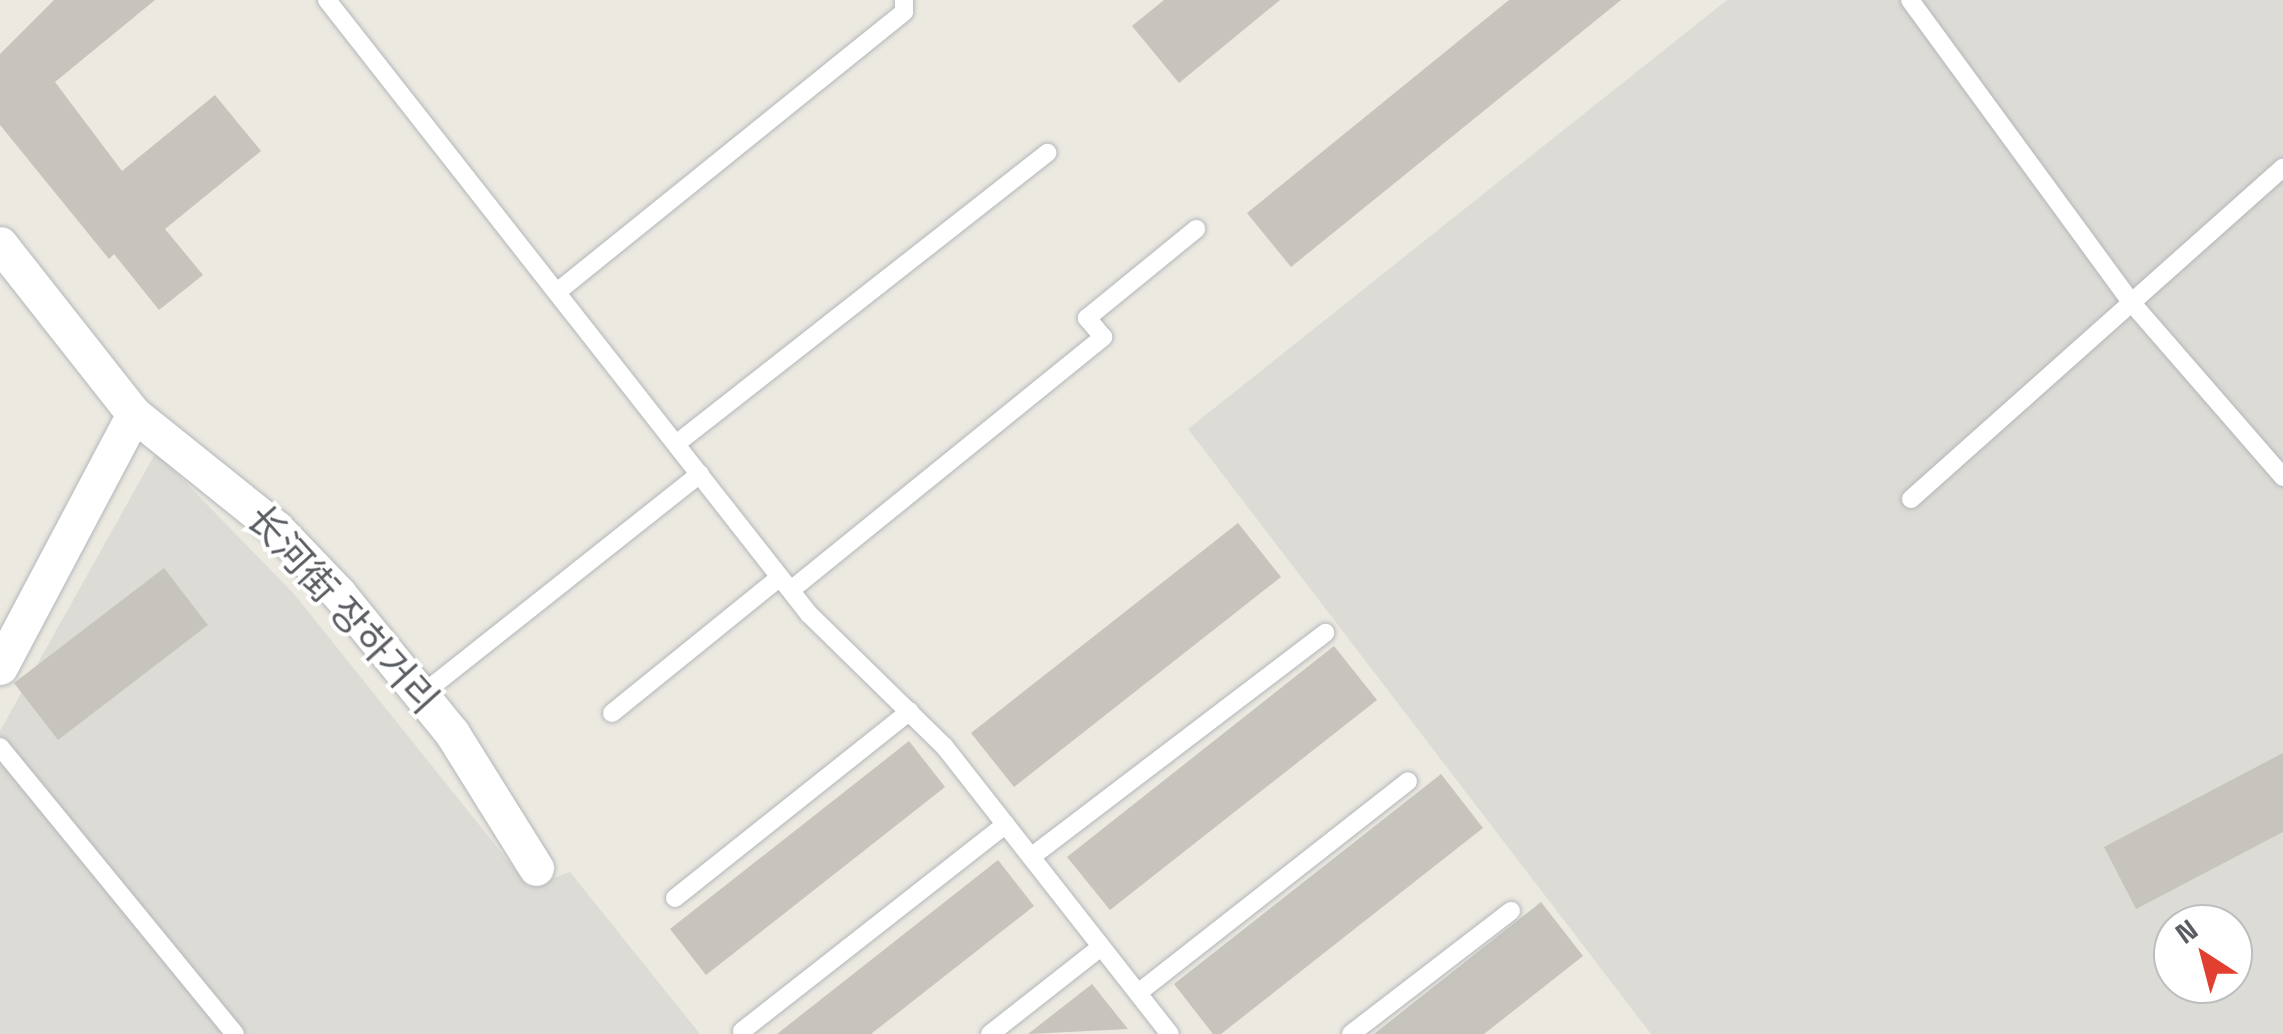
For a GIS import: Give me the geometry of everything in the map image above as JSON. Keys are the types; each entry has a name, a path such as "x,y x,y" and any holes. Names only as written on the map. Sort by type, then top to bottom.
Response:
{"street":[{"name":"长河街 장하거리","path":"0,244 134,414 276,528 421,694 518,829 536,868"},
{"path":"0,666 134,414"}],"lane":[{"path":"327,0 833,642 910,711 1006,824 1170,1034"},
{"path":"557,292 904,12 904,0"},
{"path":"1910,0 2131,302 2283,477"},
{"path":"676,444 1047,154"},
{"path":"1911,499 2283,168"},
{"path":"612,712 786,584 1103,337 1088,318 1196,230"},
{"path":"421,694 700,474"},
{"path":"1031,857 1325,633"},
{"path":"675,898 910,711"},
{"path":"0,748 235,1034"},
{"path":"1138,993 1408,781"},
{"path":"742,1031 1006,824"},
{"path":"1351,1034 1510,911"},
{"path":"990,1034 1102,947"}],"shaded area":[{"path":"1727,0 2283,0 2283,1034 1651,1034 1188,429"},
{"path":"156,452 294,594 529,887 570,872 700,1034 0,1034 0,731"}],"building":[{"path":"54,0 155,0 55,82 122,171 215,95 261,151 165,229 203,275 159,310 114,254 109,259 0,125 0,54"},
{"path":"1164,0 1280,0 1179,83 1132,26"},
{"path":"1509,0 1621,0 1291,267 1247,213"},
{"path":"1238,523 1281,577 1014,787 971,733"},
{"path":"164,568 208,625 58,740 14,683"},
{"path":"1334,646 1377,700 1110,910 1067,857"},
{"path":"909,741 945,787 706,975 670,929"},
{"path":"2283,753 2283,832 2136,909 2104,847"},
{"path":"1441,774 1483,828 1221,1034 1213,1034 1174,984"},
{"path":"998,860 1034,906 871,1034 777,1034"},
{"path":"1541,902 1583,956 1484,1034 1374,1034"},
{"path":"1092,984 1128,1029 1028,1034"}]}
